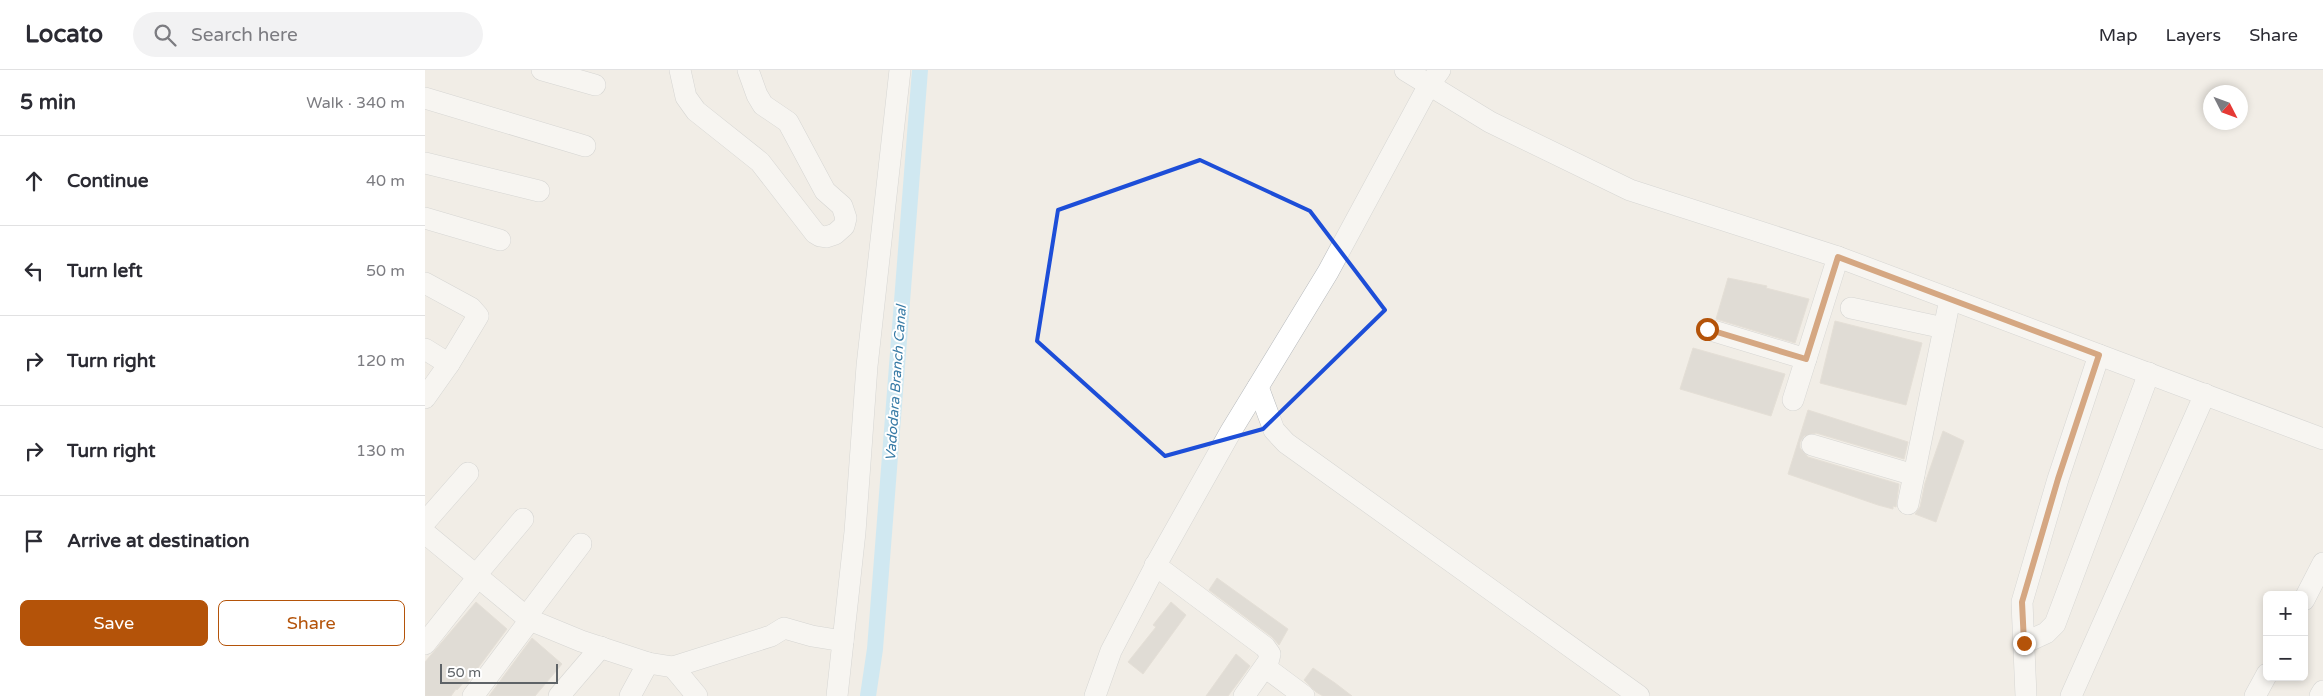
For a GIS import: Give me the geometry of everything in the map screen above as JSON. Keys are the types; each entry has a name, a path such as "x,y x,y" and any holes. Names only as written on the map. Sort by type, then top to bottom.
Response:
{"street":[{"path":"543,70 595,85"},
{"path":"680,70 686,97 696,110 760,162 815,233 820,236 835,234 844,226 846,218 842,206 825,191 788,122 763,105 757,95 748,70"},
{"path":"837,696 855,532 867,366 900,70"},
{"path":"1405,70 1434,77 1490,122 1630,190 1838,257 2323,439"},
{"path":"1095,696 1111,651 1155,565 1258,387 1328,272 1434,77"},
{"path":"425,98 585,146"},
{"path":"425,163 539,192"},
{"path":"425,218 500,240"},
{"path":"1793,400 1838,257"},
{"path":"425,284 471,308 478,316 449,364 425,398"},
{"path":"1908,504 1950,299"},
{"path":"1851,308 1944,328"},
{"path":"1707,329 1806,359"},
{"path":"425,349 449,364"},
{"path":"2026,696 2022,602 2058,479 2099,355"},
{"path":"2024,643 2046,633 2055,624 2149,373"},
{"path":"1258,387 1275,430 1286,444 1639,696"},
{"path":"2071,696 2205,394"},
{"path":"1812,445 1914,475"},
{"path":"425,522 468,473"},
{"path":"425,644 523,519"},
{"path":"425,533 528,618 601,647 648,663 673,668 771,636 785,628 812,636 843,641"},
{"path":"473,696 581,544"},
{"path":"2308,592 2323,563"},
{"path":"1155,565 1265,647 1270,654 1265,666 1244,696"},
{"path":"559,696 601,647"},
{"path":"629,696 648,663"},
{"path":"1265,666 1304,696"},
{"path":"673,668 697,696"},
{"path":"2255,696 2263,681"},
{"path":"2320,696 2323,691"}],"highlighted area":[{"path":"1200,160 1310,211 1385,310 1263,429 1165,456 1037,341 1058,210"}],"building":[{"path":"1728,278 1767,286 1766,288 1809,299 1795,343 1716,319"},
{"path":"1835,321 1922,343 1906,405 1820,383"},
{"path":"1693,348 1785,374 1771,416 1680,389"},
{"path":"1808,410 1908,442 1904,459 1816,433 1804,436 1800,442 1800,448 1808,457 1899,484 1896,507 1893,506 1893,509 1878,505 1788,474"},
{"path":"1943,431 1964,441 1936,522 1915,514 1920,507 1925,483"},
{"path":"1217,578 1288,629 1279,645 1272,637 1209,590"},
{"path":"476,602 507,629 466,684 464,682 451,696 425,696 425,662"},
{"path":"1171,602 1186,615 1143,674 1128,662 1156,627 1153,625"},
{"path":"532,638 562,664 535,696 489,696"},
{"path":"1236,654 1250,666 1228,696 1206,696"},
{"path":"1313,668 1352,696 1323,696 1316,692 1304,680"}],"waterway":[{"name":"Vadodara Branch Canal","path":"868,696 875,649 920,70"}],"route":[{"path":"1707,329 1806,359 1838,257 2099,355 2058,479 2022,602 2024,643"}]}
